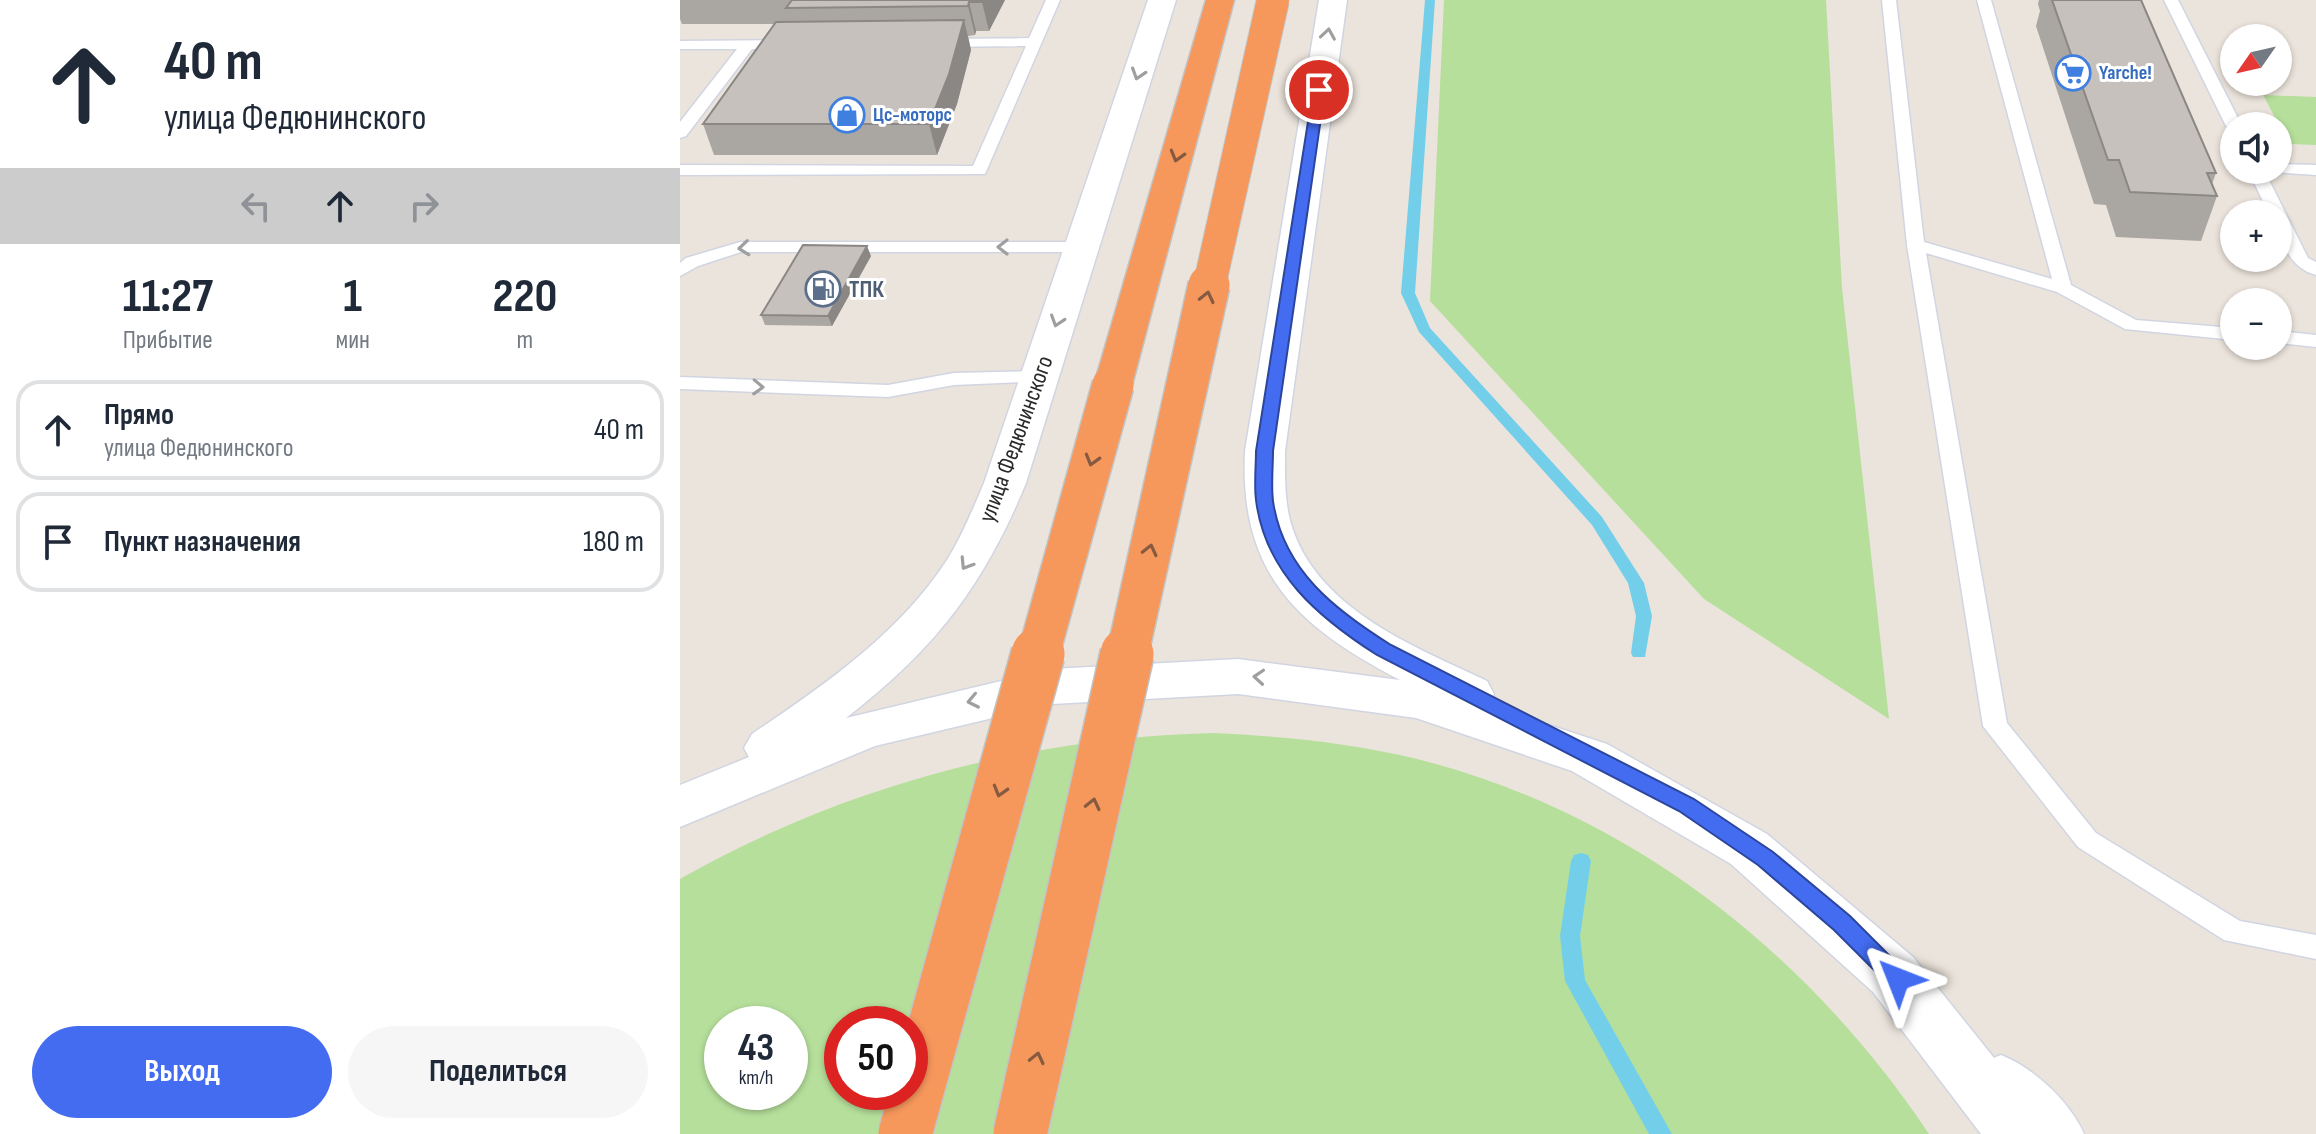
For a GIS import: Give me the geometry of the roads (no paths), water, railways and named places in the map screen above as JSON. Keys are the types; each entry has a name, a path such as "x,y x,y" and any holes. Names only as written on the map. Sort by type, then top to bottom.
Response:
{"highway":[{"path":"905,1134 1220,0"},
{"path":"1020,1134 1273,0"}],"main road":[{"name":"улица Федюнинского","path":"680,804 830,706 876,667 944,596 977,545 991,516 1039,377 1162,0"},
{"path":"1333,0 1265,451 1264,499 1271,533 1285,560 1306,591 1340,622 1384,650 1686,805 1765,859 1842,923 1917,998 1986,1086 2018,1134"},
{"path":"680,804 776,763 940,709 1070,684 1184,675 1296,679 1351,685 1423,700 1522,728 1604,762"}],"street":[{"path":"1917,998 2055,1134"}],"lane":[{"path":"680,170 979,171 1053,0"},
{"path":"1889,0 1916,245 1995,726 2087,840 2234,932 2316,947"},
{"path":"1984,0 2063,288"},
{"path":"2171,0 2227,112"},
{"path":"922,43 1033,42"},
{"path":"680,133 748,44"},
{"path":"680,45 811,44"},
{"path":"2292,169 2316,170"},
{"path":"2263,184 2301,261 2316,270"},
{"path":"1916,245 2063,288 2132,325 2220,333"},
{"path":"680,271 692,262 740,247 1081,247"},
{"path":"2292,338 2316,341"},
{"path":"680,383 888,391 954,379 1039,377"}],"waterway":[{"path":"1430,0 1408,293 1424,329 1597,521 1636,583 1644,616 1639,653"},
{"path":"1581,861 1570,936 1575,981 1661,1134"}],"place":[{"name":"Yarche!","path":"2073,73"},
{"name":"Цс-моторс","path":"847,115"},
{"name":"ТПК","path":"823,289"}]}
